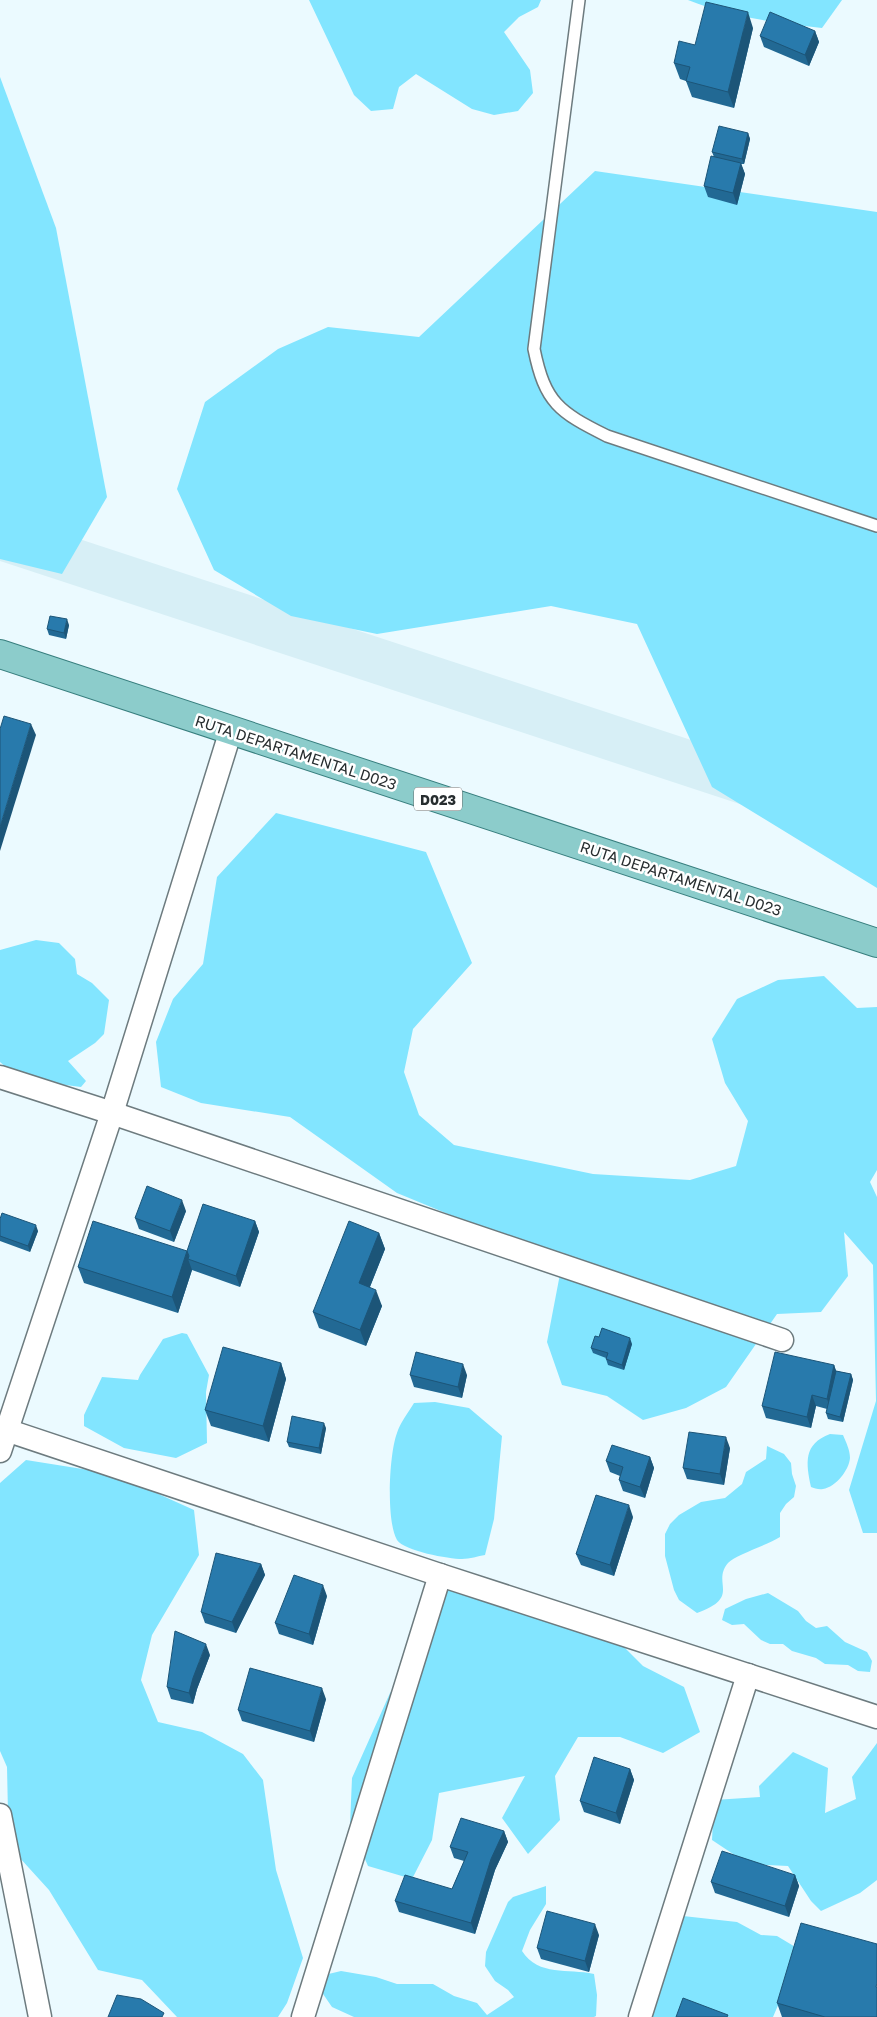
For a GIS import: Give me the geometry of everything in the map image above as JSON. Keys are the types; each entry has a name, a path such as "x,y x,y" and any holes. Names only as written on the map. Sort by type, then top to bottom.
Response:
{"main road":[{"name":"RUTA DEPARTAMENTAL D023","path":"0,654 877,942"}],"street":[{"path":"0,1452 4,1429 112,1113 231,730"},
{"path":"0,1077 112,1113 782,1340"},
{"path":"4,1429 440,1575 877,1717"},
{"path":"303,2017 440,1575"},
{"path":"640,2017 748,1675"},
{"path":"0,1815 40,2017"}],"lane":[{"path":"579,0 534,349 538,372 546,392 556,405 578,421 607,436 877,526"}],"shaded area":[{"path":"309,0 541,0 538,7 519,17 504,32 530,70 533,93 518,111 494,115 472,109 416,74 399,87 393,109 371,111 354,95"},
{"path":"688,0 842,0 822,28 737,15"},
{"path":"0,77 56,228 107,497 62,574 0,559"},
{"path":"595,171 877,212 877,888 712,787 637,624 551,606 377,634 291,616 214,570 177,489 205,402 278,349 328,327 419,337"},
{"path":"0,513 877,801 877,849 0,561"},
{"path":"276,813 426,852 472,963 413,1029 404,1072 419,1115 454,1145 593,1174 690,1180 736,1166 748,1121 725,1083 712,1039 737,999 778,980 824,976 857,1008 877,1007 877,1170 870,1182 877,1197 877,1533 863,1533 849,1490 876,1401 873,1265 844,1232 848,1276 821,1312 777,1314 726,1387 686,1408 643,1420 607,1396 562,1385 547,1342 564,1253 521,1244 397,1193 290,1117 201,1103 161,1087 156,1042 173,999 203,964 217,877"},
{"path":"36,940 59,943 75,959 77,974 92,983 109,1000 104,1034 95,1043 68,1061 86,1081 81,1087 20,1079 0,1062 0,950"},
{"path":"182,1333 187,1334 209,1375 206,1392 207,1443 176,1458 124,1448 84,1426 84,1415 102,1377 138,1380 163,1339"},
{"path":"435,1402 469,1408 502,1436 494,1519 485,1555 462,1559 427,1554 401,1544 397,1540 394,1531 391,1518 390,1487 392,1456 397,1433 414,1403"},
{"path":"830,1434 843,1435 848,1446 849,1463 844,1473 833,1485 828,1488 817,1489 811,1487 808,1455 815,1443"},
{"path":"767,1446 784,1454 791,1463 796,1486 794,1497 780,1513 780,1537 728,1563 722,1577 722,1595 711,1607 697,1613 679,1600 674,1590 665,1556 665,1534 670,1524 679,1515 701,1502 725,1498 742,1484 746,1472 766,1459"},
{"path":"26,1460 114,1474 194,1510 199,1555 152,1635 141,1680 158,1722 202,1732 243,1754 263,1780 276,1870 303,1958 287,2003 278,2017 177,2017 142,1980 98,1970 49,1890 19,1857 8,1814 7,1767 0,1751 0,1483"},
{"path":"474,1577 611,1634 643,1666 684,1687 700,1732 663,1753 620,1737 578,1737 555,1776 560,1820 528,1854 502,1818 525,1776 439,1793 432,1840 412,1879 368,1866 350,1825 352,1778 390,1693 401,1683 429,1593"},
{"path":"768,1593 798,1611 806,1621 816,1628 827,1626 845,1642 867,1652 872,1661 870,1672 858,1671 848,1665 825,1664 816,1658 792,1651 783,1644 770,1644 761,1640 744,1624 732,1625 722,1620 725,1609 746,1599"},
{"path":"877,1743 877,1880 860,1893 821,1911 811,1901 788,1866 748,1864 712,1840 714,1800 760,1797 759,1786 793,1752 828,1768 825,1813 856,1799 852,1777"},
{"path":"546,1886 546,1904 530,1930 522,1951 537,1965 545,1968 594,1974 597,1995 596,2016 594,2017 354,2017 332,2007 312,1978 341,1971 376,1977 397,1984 433,1984 454,1996 477,2003 487,2015 514,1997 495,1981 485,1966 486,1952 508,1902 513,1897"},
{"path":"683,1916 737,1922 761,1935 777,1936 797,1948 788,1982 773,2017 643,2017"}],"building":[{"path":"706,2 748,12 728,92 686,81 690,67 674,63 679,41 695,45"},
{"path":"770,12 815,31 805,55 760,36"},
{"path":"719,126 748,133 742,159 712,152"},
{"path":"711,156 741,163 733,193 704,186"},
{"path":"50,616 67,619 64,633 47,629"},
{"path":"4,716 31,724 0,827 0,729"},
{"path":"147,1186 182,1200 170,1231 135,1218"},
{"path":"203,1204 255,1221 236,1276 188,1259 187,1251"},
{"path":"2,1213 36,1225 28,1246 0,1236"},
{"path":"93,1221 187,1251 172,1297 78,1267"},
{"path":"349,1221 379,1233 359,1283 376,1290 360,1330 313,1312"},
{"path":"602,1328 630,1338 622,1365 606,1359 608,1353 591,1348 595,1336 599,1337"},
{"path":"223,1347 281,1363 263,1426 205,1410"},
{"path":"416,1352 463,1364 458,1387 410,1375"},
{"path":"775,1352 834,1365 827,1399 812,1395 807,1417 762,1406"},
{"path":"836,1371 851,1374 840,1417 826,1413"},
{"path":"292,1416 324,1423 319,1448 287,1442"},
{"path":"689,1432 726,1437 720,1474 683,1468"},
{"path":"612,1445 650,1457 640,1487 619,1480 623,1467 606,1461"},
{"path":"596,1495 629,1505 610,1565 576,1554"},
{"path":"216,1553 261,1564 232,1622 201,1612"},
{"path":"294,1575 323,1585 309,1634 275,1623"},
{"path":"175,1631 206,1644 189,1693 167,1687"},
{"path":"250,1668 322,1688 310,1731 238,1710"},
{"path":"594,1757 630,1769 616,1813 580,1801"},
{"path":"461,1818 504,1831 491,1859 471,1923 395,1901 405,1875 452,1889 468,1852 450,1847"},
{"path":"722,1851 795,1875 785,1906 711,1882"},
{"path":"547,1911 595,1924 585,1961 537,1948"},
{"path":"801,1923 877,1944 877,2017 825,2017 777,2003"},
{"path":"117,1995 141,1999 164,2013 162,2017 108,2017"},
{"path":"683,1998 728,2015 727,2017 676,2017"}]}
